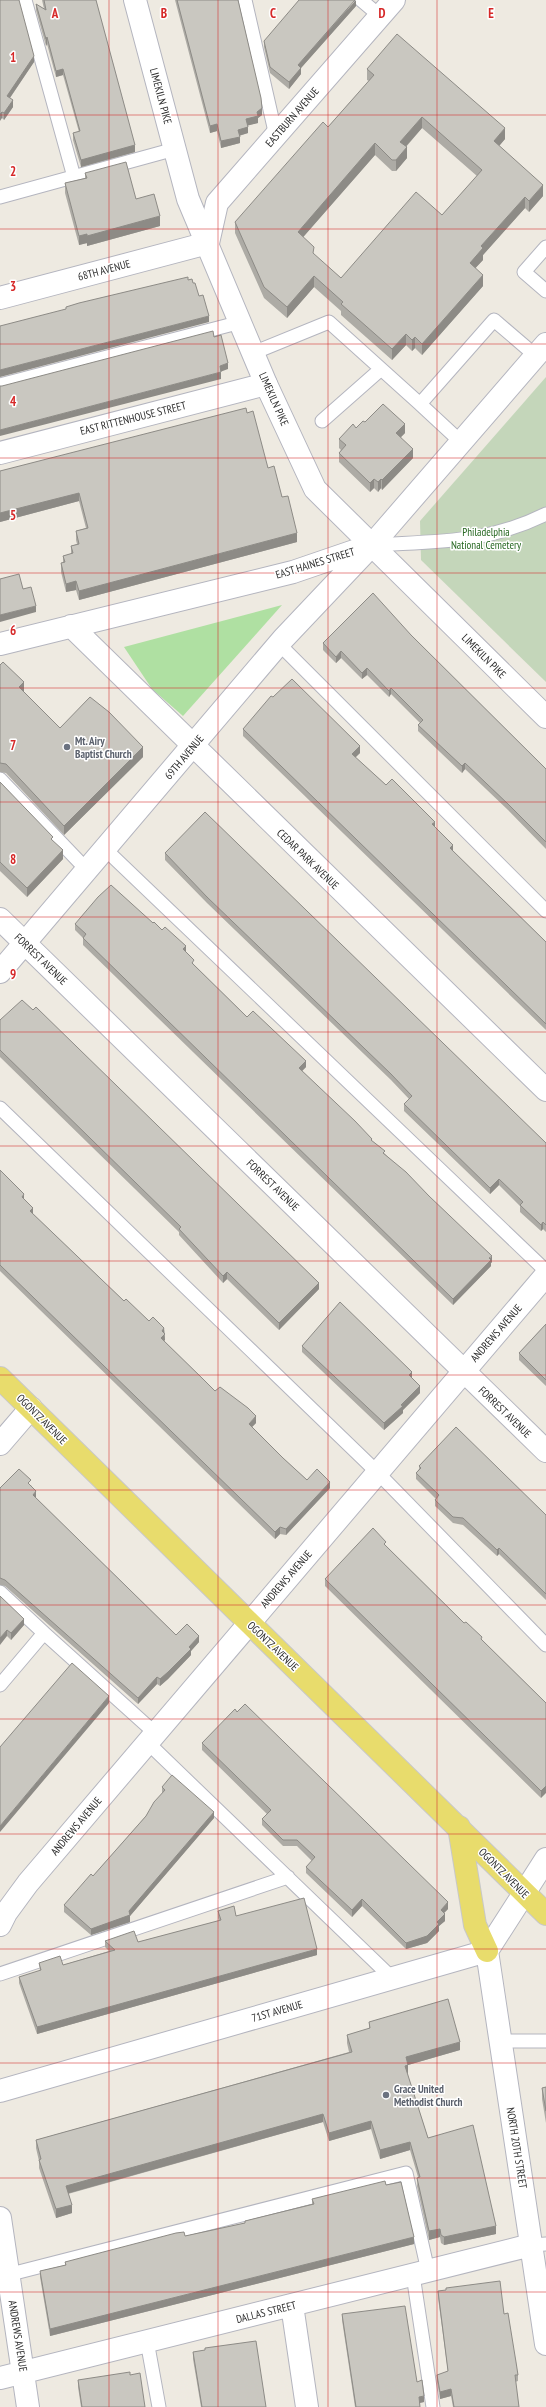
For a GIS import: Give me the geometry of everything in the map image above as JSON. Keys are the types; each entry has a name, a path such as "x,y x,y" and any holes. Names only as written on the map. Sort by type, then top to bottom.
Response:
{"main road":[{"name":"OGONTZ AVENUE","path":"0,1378 459,1826 546,1914"},
{"path":"459,1826 475,1925 487,1951"}],"street":[{"name":"LIMEKILN PIKE","path":"135,0 188,199 208,243 266,384 316,489 546,717"},
{"name":"EASTBURN AVENUE","path":"208,243 217,203 394,0"},
{"name":"68TH AVENUE","path":"0,298 208,243"},
{"path":"372,545 541,350"},
{"name":"EAST RITTENHOUSE STREET","path":"0,453 266,384"},
{"name":"EAST HAINES STREET","path":"0,644 293,572 372,545"},
{"name":"69TH AVENUE","path":"0,972 279,644 372,545"},
{"name":"CEDAR PARK AVENUE","path":"71,626 546,1090"},
{"name":"FORREST AVENUE","path":"0,919 546,1452"},
{"name":"ANDREWS AVENUE","path":"0,1925 6,1913 28,1883 546,1275"},
{"path":"0,1444 30,1408"},
{"path":"487,1951 498,1931 526,1894 546,1859"},
{"name":"71ST AVENUE","path":"0,2090 487,1951"},
{"name":"NORTH 20TH STREET","path":"487,1951 501,2041 539,2244 546,2344"},
{"name":"ANDREWS AVENUE","path":"0,2218 4,2276 23,2372 28,2407"},
{"name":"DALLAS STREET","path":"0,2378 539,2244"},
{"path":"292,2305 307,2407"}],"lane":[{"path":"25,0 74,177"},
{"path":"245,0 276,136"},
{"path":"361,0 380,16"},
{"path":"0,197 175,149"},
{"path":"546,247 524,272 546,291"},
{"path":"420,404 494,320 541,350"},
{"path":"0,385 241,322"},
{"path":"253,353 329,322 461,442"},
{"path":"322,421 381,369"},
{"path":"372,545 464,540 506,531 546,514"},
{"path":"279,644 546,910"},
{"path":"0,779 87,870"},
{"path":"105,849 546,1271"},
{"path":"0,1108 378,1473 546,1645"},
{"path":"0,1592 151,1737 288,1877 392,1978"},
{"path":"0,1685 44,1633"},
{"path":"0,1974 288,1877"},
{"path":"501,2041 546,2041"},
{"path":"4,2276 406,2173 420,2273 433,2407"},
{"path":"147,2341 159,2407"}],"green space":[{"name":"Philadelphia National Cemetery","path":"546,377 546,682 421,560 420,521"},
{"path":"282,605 183,716 152,689 124,647"}],"building":[{"path":"0,0 19,0 34,56 7,96 13,100 4,113 2,112 0,114"},
{"path":"44,0 96,0 135,145 81,160 73,133 80,131 63,69 56,71 36,4 46,10"},
{"path":"177,0 238,0 262,108 257,112 258,116 246,119 248,127 238,130 240,137 221,141 217,124 210,126"},
{"path":"299,0 355,0 298,65 301,68 289,82 270,67 264,41"},
{"path":"397,34 505,128 494,141 543,185 529,201 525,197 481,246 483,248 470,263 483,275 422,344 415,337 412,340 406,334 392,349 341,304 343,302 314,276 287,307 264,287 235,222 323,122 328,127 374,75 367,69","holes":["422,117 482,170 442,215 416,192 341,278 313,253 314,247 298,232 375,143 392,160 396,160 407,147 400,142"]},
{"path":"126,162 136,199 154,194 160,216 87,236 87,234 79,236 65,183 87,178 85,173"},
{"path":"188,277 188,280 192,279 193,283 195,283 199,296 203,295 209,316 0,370 0,326 66,309 66,307 79,303"},
{"path":"213,331 214,337 221,335 228,363 220,366 221,372 0,430 0,386"},
{"path":"383,404 405,424 396,433 413,449 382,480 381,479 378,482 374,479 370,483 339,453 346,445 339,439 353,424 356,428 363,421 365,422"},
{"path":"246,408 247,413 253,411 268,468 274,466 282,497 288,496 297,533 79,591 76,581 66,584 61,563 65,562 63,556 73,553 71,546 79,544 76,531 88,528 79,493 0,513 0,471"},
{"path":"19,574 23,589 31,587 36,606 0,615 0,579"},
{"path":"373,593 411,635 546,769 546,842 465,763 462,766 418,725 423,720 391,688 389,691 367,668 362,673 341,651 336,657 323,643"},
{"name":"Mt. Airy Baptist Church","path":"3,662 24,682 19,687 60,728 90,697 109,712 143,747 64,826 6,764 0,763 0,665"},
{"path":"292,679 360,746 352,754 386,785 392,779 435,822 432,824 453,845 450,848 546,942 546,1024 243,729 271,696 273,697"},
{"path":"0,782 53,837 51,839 63,850 27,888 0,862"},
{"path":"205,812 546,1143 546,1225 543,1222 541,1225 520,1205 523,1202 499,1179 490,1188 404,1104 412,1096 391,1074 207,897 165,853"},
{"path":"111,885 153,923 154,922 162,930 165,927 186,946 183,949 194,960 192,963 247,1017 253,1011 306,1061 299,1068 355,1121 372,1139 371,1140 385,1151 383,1153 406,1172 492,1256 489,1258 491,1260 453,1299 83,938 86,934 75,924 98,897"},
{"path":"22,1000 33,1010 36,1007 319,1283 279,1323 227,1272 223,1276 179,1229 181,1227 0,1050 0,1020"},
{"path":"0,1170 24,1194 22,1197 33,1208 30,1211 124,1301 126,1299 149,1321 153,1317 164,1328 162,1331 165,1334 161,1338 215,1391 220,1387 248,1408 256,1416 249,1424 283,1458 307,1480 317,1469 330,1482 286,1529 280,1527 275,1532 0,1265"},
{"path":"340,1302 412,1372 409,1375 420,1386 401,1405 403,1406 384,1423 302,1346"},
{"path":"546,1324 546,1380 519,1353"},
{"path":"456,1427 546,1515 546,1594 499,1548 497,1550 463,1518 453,1517 435,1500 439,1495 416,1473 421,1468 419,1466"},
{"path":"19,1469 31,1480 28,1483 36,1491 33,1495 176,1635 187,1624 199,1636 189,1647 191,1649 160,1679 157,1677 138,1698 5,1580 0,1578 0,1488"},
{"path":"373,1528 386,1542 384,1544 464,1623 466,1622 482,1637 481,1639 546,1703 546,1786 541,1791 325,1579"},
{"path":"0,1596 24,1619 11,1633 7,1630 0,1638"},
{"path":"72,1663 109,1696 0,1826 0,1747"},
{"path":"245,1704 448,1902 441,1910 445,1914 437,1922 439,1924 427,1936 406,1943 362,1899 352,1910 306,1867 315,1857 297,1840 283,1840 262,1819 271,1810 202,1743 235,1709 237,1712"},
{"path":"172,1775 214,1812 129,1911 130,1915 91,1929 64,1905 91,1874 93,1876 146,1816 154,1802 165,1790 162,1787"},
{"path":"304,1898 317,1949 37,2027 19,1977 41,1970 39,1963 60,1956 63,1965 115,1950 105,1941 134,1931 138,1942 221,1920 218,1911 234,1906 236,1916"},
{"path":"448,1999 460,2042 406,2057 408,2065 405,2066 428,2138 473,2125 496,2226 444,2237 441,2235 440,2229 429,2231 417,2178 420,2177 410,2142 380,2150 371,2121 329,2133 323,2114 66,2186 72,2205 56,2209 39,2160 41,2159 36,2140 352,2052 347,2035 370,2028 369,2022"},
{"path":"546,2087 546,2111 542,2088"},
{"path":"385,2181 386,2185 401,2182 414,2237 50,2329 40,2271 66,2265 65,2262 176,2233 184,2232 185,2236 245,2223 245,2221 314,2204 312,2199"},
{"path":"500,2281 504,2314 508,2313 518,2375 515,2375 519,2407 454,2407 451,2389 440,2392 437,2375 448,2371 438,2291 446,2290 446,2288"},
{"path":"405,2306 417,2382 422,2380 424,2396 419,2397 420,2407 356,2407 342,2314"},
{"path":"256,2341 266,2407 202,2407 193,2352 205,2350 205,2348"},
{"path":"130,2372 130,2375 140,2373 145,2407 82,2407 78,2380"}],"place":[{"name":"Mt. Airy Baptist Church","path":"67,747"},
{"name":"Grace United Methodist Church","path":"386,2095"}]}
